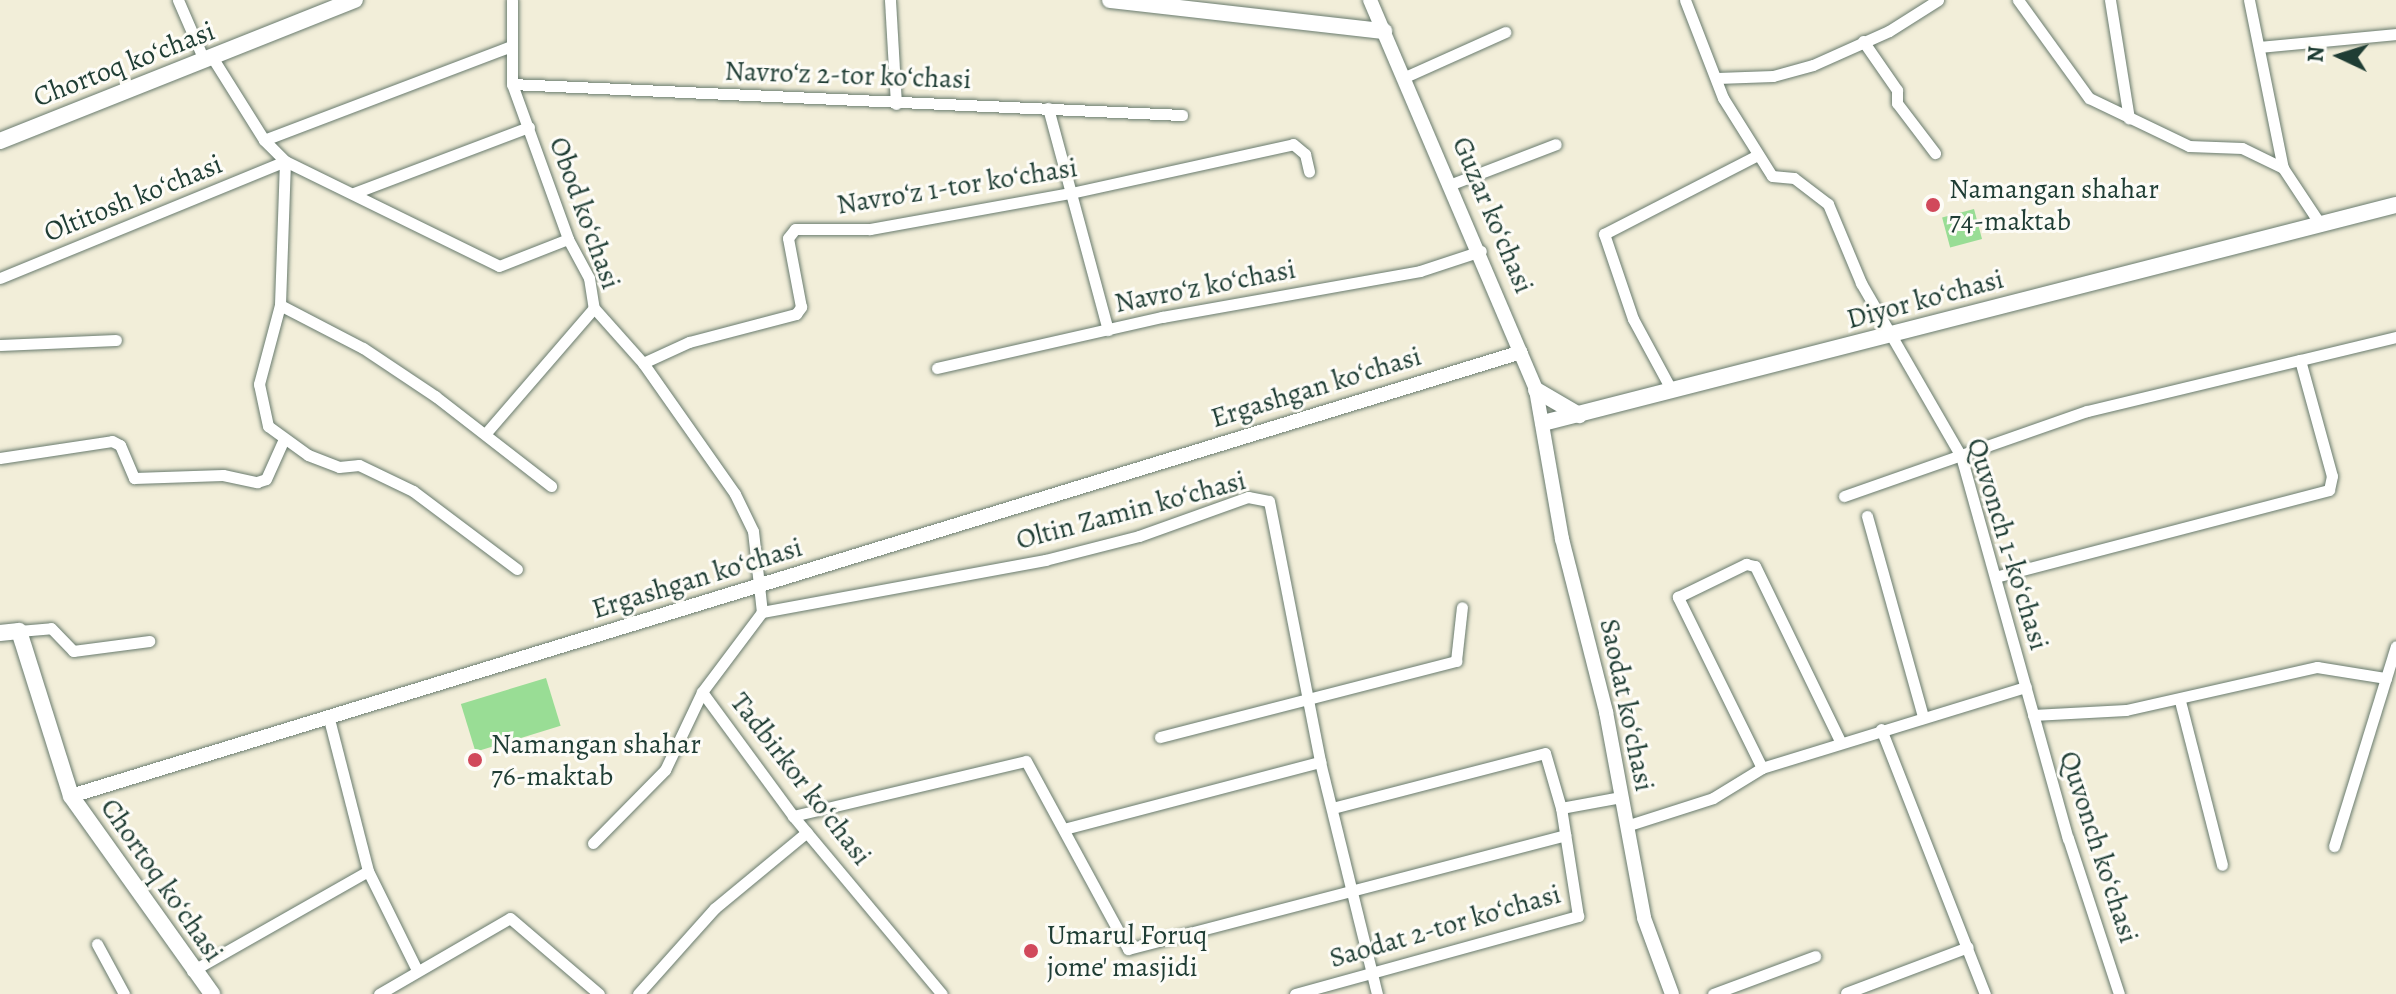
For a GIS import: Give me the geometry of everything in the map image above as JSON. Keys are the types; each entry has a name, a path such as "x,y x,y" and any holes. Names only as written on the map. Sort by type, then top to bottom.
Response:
{"main road":[{"name":"Chortoq koʻchasi","path":"0,141 355,0"},
{"path":"1110,0 1384,31"},
{"name":"Diyor koʻchasi","path":"1543,423 2396,205"},
{"path":"1536,390 1579,415"},
{"path":"0,633 19,631 71,796"},
{"name":"Chortoq koʻchasi","path":"71,796 192,971 212,994"}],"street":[{"path":"178,0 208,59 264,140 285,161 499,266 568,239"},
{"name":"Obod koʻchasi","path":"512,0 512,84 568,239 589,278 594,308 643,363 746,514 762,585"},
{"path":"890,0 896,104"},
{"name":"Guzar koʻchasi","path":"1370,0 1481,251 1536,390 1543,423"},
{"path":"1672,391 1633,319 1604,234 1758,155 1717,78 1685,0"},
{"path":"1717,78 1773,76 1813,65 1938,0"},
{"path":"2018,0 2078,89 2129,118 2189,146 2242,148 2283,168"},
{"path":"2110,0 2129,118"},
{"path":"2249,0 2283,168 2320,224"},
{"path":"1405,77 1505,32"},
{"path":"2259,47 2396,34"},
{"path":"1863,41 1897,90 1897,103 1935,153"},
{"path":"264,140 511,46"},
{"name":"Navroʻz 2-tor koʻchasi","path":"512,84 1182,115"},
{"path":"1048,108 1108,330"},
{"path":"354,193 529,127"},
{"name":"Navroʻz 1-tor koʻchasi","path":"643,363 689,342 796,314 801,307 790,230 870,229 1071,193 1293,144 1305,154 1309,172"},
{"path":"1452,184 1556,144"},
{"name":"Quvonch 1-koʻchasi","path":"1758,155 1772,176 1794,178 1823,198 1890,335 1961,456 2033,715"},
{"path":"285,161 280,305 259,384 268,426 283,441 339,467 359,465 413,491 517,569"},
{"name":"Oltitosh koʻchasi","path":"0,278 285,161"},
{"name":"Navroʻz koʻchasi","path":"937,368 1108,330 1420,271 1481,251"},
{"path":"280,305 363,348 486,433 551,486"},
{"path":"486,433 594,308"},
{"path":"1844,496 2087,411 2396,337"},
{"path":"0,345 116,340"},
{"name":"Ergashgan koʻchasi","path":"71,796 1521,352"},
{"path":"1996,577 2329,490 2333,482 2300,360"},
{"name":"Saodat koʻchasi","path":"1543,423 1562,539 1606,712 1644,918 1672,994"},
{"path":"0,458 112,441 120,445 134,478 223,475 257,482 266,479 283,441"},
{"name":"Oltin Zamin koʻchasi","path":"762,612 1045,560 1139,536 1255,496 1274,509 1307,696"},
{"path":"1867,516 1923,716"},
{"path":"1762,768 1678,597 1746,564 1755,566 1840,741"},
{"path":"762,585 762,612"},
{"path":"1160,737 1307,696 1456,661 1462,607"},
{"name":"Tadbirkor koʻchasi","path":"762,612 702,692 793,816 942,994"},
{"path":"19,631 51,628 78,652 149,641"},
{"path":"2334,846 2396,646"},
{"path":"2033,715 2180,701 2317,667 2386,678"},
{"name":"Quvonch 1-koʻchasi","path":"1626,826 1713,798 1762,768 1840,741 2026,687"},
{"path":"593,843 665,770 702,692"},
{"path":"1307,696 1320,762 1377,994"},
{"path":"2180,701 2222,865"},
{"name":"Quvonch koʻchasi","path":"2033,715 2119,994"},
{"path":"329,719 368,871 417,970"},
{"path":"1881,729 1985,994"},
{"path":"793,816 1026,761 1128,949 1565,835 1548,755 1537,752 1332,808"},
{"path":"1064,829 1320,762"},
{"path":"1561,808 1621,797"},
{"path":"638,994 715,908 807,832"},
{"name":"Saodat 2-tor koʻchasi","path":"1295,994 1576,919 1565,835"},
{"path":"192,971 368,871"},
{"path":"379,994 510,918 599,994"},
{"path":"97,944 124,994"},
{"path":"1846,993 1968,947"},
{"path":"1713,994 1815,956"}],"green space":[{"path":"1974,209 1982,239 1950,247 1942,218"},
{"path":"546,678 561,726 476,752 461,704"}],"place":[{"name":"Namangan shahar 74-maktab","path":"1933,205"},
{"name":"Namangan shahar 76-maktab","path":"475,760"},
{"name":"Umarul Foruq jome' masjidi","path":"1031,951"}]}
